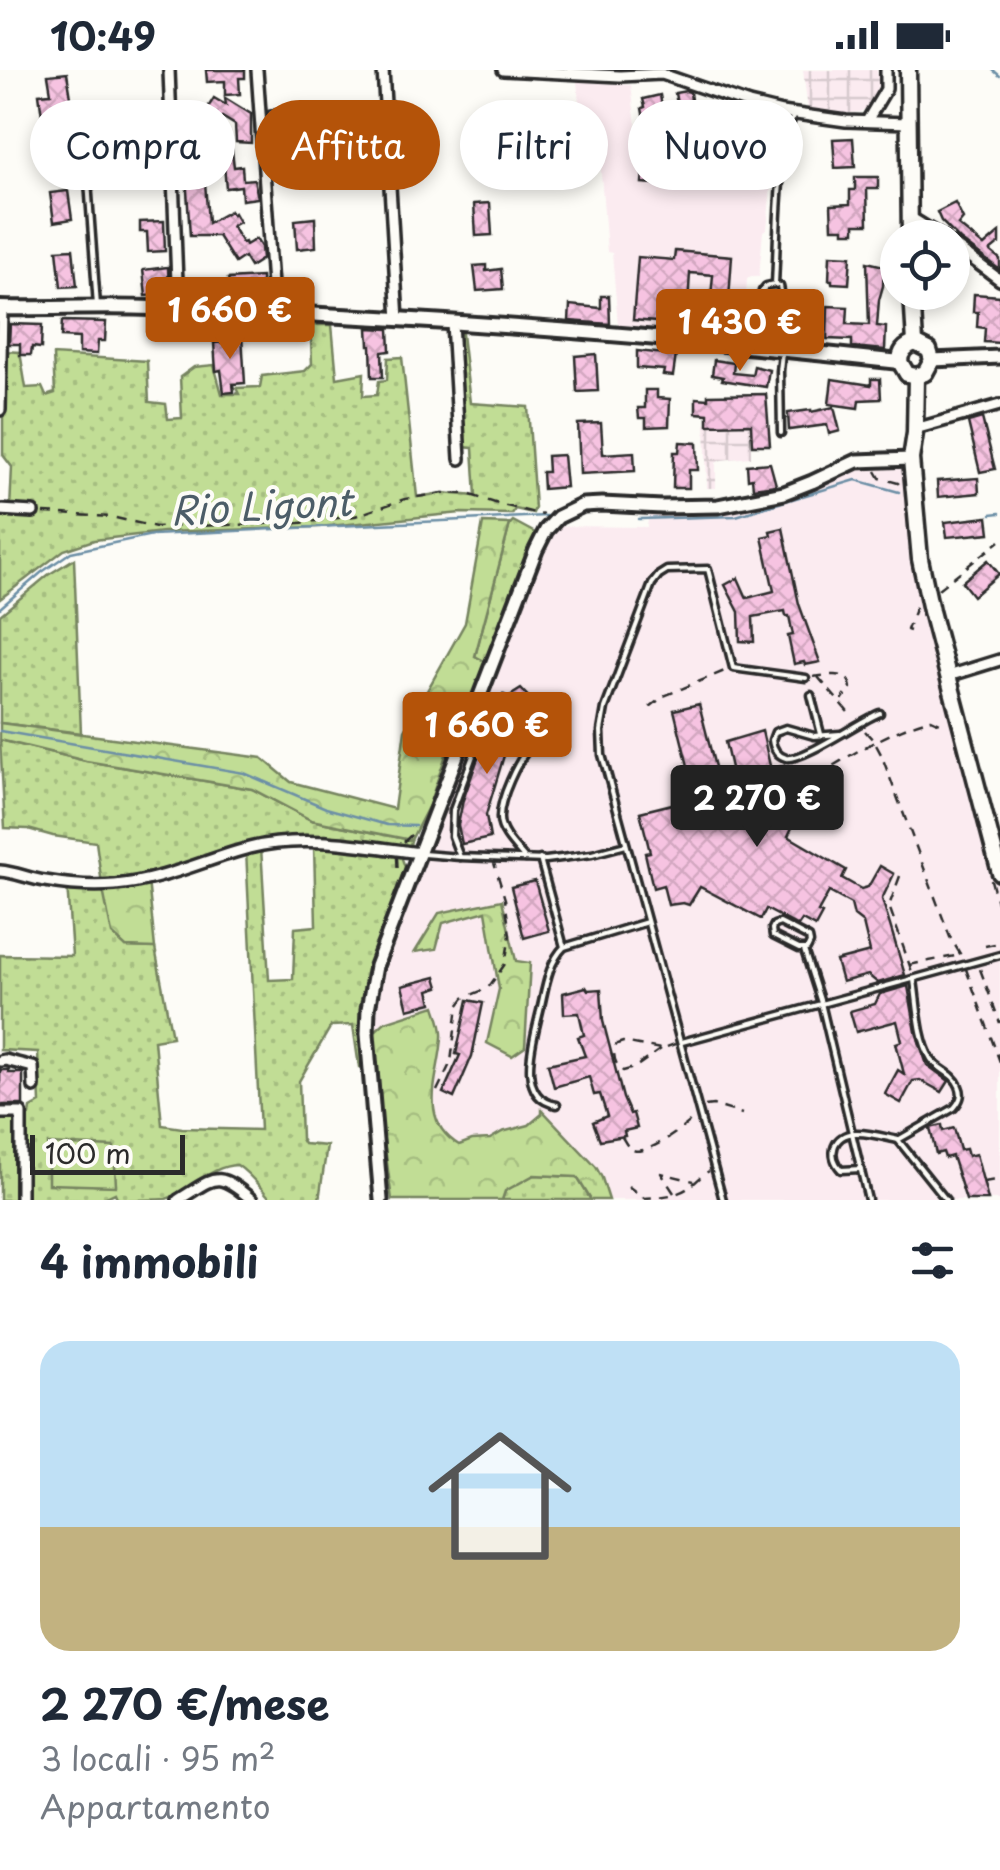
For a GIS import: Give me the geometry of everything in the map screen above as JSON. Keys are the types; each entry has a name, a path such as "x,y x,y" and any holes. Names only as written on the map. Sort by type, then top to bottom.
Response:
{"main road":[{"path":"908,70 910,217"},
{"path":"1,308 178,309 452,323 780,348 900,362"},
{"path":"913,310 915,344"},
{"path":"915,344 929,350 932,360 926,373 916,376 904,370 900,362 905,348 915,344"},
{"path":"916,376 911,459 920,559 1000,873"}],"street":[{"path":"170,70 178,309"},
{"path":"257,70 274,314"},
{"path":"383,70 398,320"},
{"path":"503,70 661,72 738,100"},
{"path":"867,122 886,89 886,70"},
{"path":"803,115 909,122"},
{"path":"910,217 915,220"},
{"path":"970,258 1000,280"},
{"path":"0,410 1,308"},
{"path":"452,323 460,459"},
{"path":"932,360 1000,357"},
{"path":"915,429 1000,405"},
{"path":"382,1200 368,1056 368,1009 380,954 550,516 591,504 688,508 742,503 798,488 857,461 911,459"},
{"path":"0,510 32,512"},
{"path":"948,676 1000,660"},
{"path":"0,871 44,881 116,885 152,879 251,848 304,842 419,853"},
{"path":"0,1062 33,1067 34,1087"},
{"path":"0,1113 21,1113 21,1200"},
{"path":"178,1200 219,1178 228,1180 252,1200"}],"lane":[{"path":"89,190 98,308"},
{"path":"776,284 781,190"},
{"path":"754,346 762,292 766,286 776,284"},
{"path":"776,284 782,296 781,433"},
{"path":"723,1200 602,755 601,731 605,708 646,597 659,574 667,570 708,569 733,668 806,678"},
{"path":"811,696 821,735"},
{"path":"460,858 452,836 454,810 488,715 503,699 544,737 530,747 516,769 499,821 524,858"},
{"path":"840,734 810,735 782,728 773,735 772,746 781,756 793,758 840,734 880,712"},
{"path":"419,853 540,860 592,854 626,845"},
{"path":"540,860 564,947"},
{"path":"557,1105 536,1094 528,1067 550,969 564,947 648,922"},
{"path":"804,950 809,938 780,923 774,925 773,936 804,950 821,1004 868,1200"},
{"path":"682,1042 1000,955"},
{"path":"861,1169 841,1170 835,1164 833,1147 838,1141 852,1133 898,1140 954,1108 960,1100 959,1084 932,1062 923,1036 914,978"},
{"path":"898,1140 946,1200"}],"path":[{"path":"876,468 880,478 900,484 903,499"},
{"path":"32,512 111,517 156,526 280,524 355,516 443,493 468,494 550,516"},
{"path":"935,590 1000,540"},
{"path":"910,631 917,600"},
{"path":"650,707 664,696 733,668"},
{"path":"806,678 844,676 851,685 850,692 840,702"},
{"path":"818,677 874,742 950,937 962,955 1000,1062"},
{"path":"786,775 805,783 904,727 932,719 940,724 948,721"},
{"path":"401,848 417,830"},
{"path":"437,1091 451,1062 458,1006 464,998 488,988 505,964 510,935 506,899 492,857"},
{"path":"900,876 889,906 914,978"},
{"path":"985,946 1000,942"},
{"path":"910,965 962,955"},
{"path":"980,969 1000,1023"},
{"path":"661,1049 623,1042 614,1049 617,1065 623,1072 661,1049 682,1042"},
{"path":"622,1136 633,1150 645,1150 713,1104 742,1114"},
{"path":"628,1186 644,1198 674,1193 687,1190 702,1174 715,1168"},
{"path":"674,1193 661,1173 695,1181"},
{"path":"984,1182 1000,1179"}],"shaded area":[{"path":"803,70 877,70 879,82 871,105 860,112 808,110"},
{"path":"577,81 631,85 628,190 771,190 759,277 747,279 743,346 619,337 602,190 608,190 608,100 579,100"},
{"path":"750,394 751,457 716,463 716,488 707,488 708,395"},
{"path":"895,464 907,469 912,511 1000,871 1000,1200 393,1200 378,1029 374,1032 386,961 532,581 556,531 561,526 647,527 649,513 703,514 756,507 805,491 854,468"}],"green space":[{"path":"307,325 332,325 337,378 364,373 363,396 377,395 379,381 387,380 388,358 402,357 417,497 443,493 476,496 473,448 463,447 458,334 462,334 470,403 528,407 533,513 515,509 512,514 461,513 319,527 163,532 94,540 64,550 0,599 0,510 10,510 12,467 3,455 3,351 20,352 26,388 42,387 46,396 55,393 53,355 147,361 149,402 166,404 168,419 182,418 180,377 194,367 214,365 222,394 239,394 236,388 260,387 262,376 305,371 312,364"},
{"path":"513,521 539,535 488,663 475,657"},
{"path":"483,523 510,524 475,656 488,663 411,840 311,820 252,789 86,761 0,740 0,723 262,758 291,782 394,809 405,730 465,623"},
{"path":"74,559 81,733 0,723 0,615"},
{"path":"0,740 86,761 252,789 311,820 411,840 409,852 373,848 401,856 405,867 368,972 361,1016 363,1066 359,1067 353,1025 331,1026 299,1081 301,1139 304,1144 327,1146 319,1200 272,1200 237,1165 209,1174 166,1199 118,1200 115,1193 100,1200 0,1200 0,1116 23,1119 40,1103 38,1052 0,1050 0,955 72,956 67,883 102,884 96,842 5,828","holes":["314,845 316,926 295,928 293,979 269,980 261,847","246,850 260,1130 162,1125 154,1040 172,1037 155,948 126,947 103,885 189,869"]},
{"path":"148,880 155,948 126,947 112,934 102,885"},
{"path":"502,900 516,961 530,963 525,1047 512,1056 487,1043 499,989 486,911 443,923 436,949 415,952 439,913"},
{"path":"435,1006 442,1033 434,1109 446,1134 459,1145 490,1139 529,1125 542,1110 596,1167 609,1200 591,1200 577,1177 534,1175 505,1191 502,1200 392,1200 374,1032 385,1022"},
{"path":"48,1144 114,1147 116,1186 48,1184"},
{"path":"534,1175 577,1177 591,1200 502,1200 505,1191"}],"building":[{"path":"206,70 245,70 245,78 239,78 240,94 225,95 225,81 207,82"},
{"path":"67,73 71,100 40,100 39,94 51,93 48,75"},
{"path":"690,92 691,100 676,100 675,93"},
{"path":"235,104 251,114 251,143 236,142"},
{"path":"853,138 855,167 835,168 833,139"},
{"path":"242,166 243,180 254,179 258,198 242,200 241,186 235,187 235,167"},
{"path":"855,177 878,177 878,189 867,189 868,224 855,224 855,232 844,232 844,228 832,228 831,205 850,204"},
{"path":"187,190 206,190 208,223 230,211 234,213 239,222 232,226 242,243 246,245 256,239 262,259 250,267 244,257 235,263 218,236 190,236"},
{"path":"68,191 72,219 54,222 50,193"},
{"path":"490,203 492,235 476,236 474,204"},
{"path":"955,203 963,219 941,220 937,212"},
{"path":"315,218 316,247 297,249 295,220"},
{"path":"164,221 165,251 148,252 147,232 140,232 140,222"},
{"path":"1000,232 1000,243 990,251 1000,259 1000,270 970,248 970,235 984,246"},
{"path":"73,249 77,286 61,287 57,250"},
{"path":"675,251 732,256 727,328 633,320 638,257 674,260","holes":["690,273 713,275 710,307 688,305"]},
{"path":"830,255 851,256 849,284 829,280"},
{"path":"867,262 880,265 877,326 886,327 885,350 852,347 852,340 827,339 828,306 848,307 847,324 869,325"},
{"path":"486,265 486,271 501,269 503,289 477,291 474,266"},
{"path":"168,267 169,294 146,296 143,270"},
{"path":"261,277 262,299 230,301 229,295 220,296 219,283"},
{"path":"974,294 1000,296 1000,343 984,342 985,328 977,327 978,312 973,312"},
{"path":"601,296 609,296 610,324 569,321 570,305 601,308"},
{"path":"62,321 106,322 105,341 98,341 97,354 79,353 79,338 61,337"},
{"path":"10,324 42,325 41,348 32,347 31,355 20,355 20,344 9,344"},
{"path":"368,328 389,329 390,351 382,352 383,377 372,377"},
{"path":"242,335 245,383 233,384 234,392 224,393 221,370 216,371 214,343"},
{"path":"637,351 676,355 673,376 663,375 664,370 637,368"},
{"path":"596,354 598,391 577,392 575,356"},
{"path":"714,360 734,363 733,373 752,375 754,366 769,370 766,387 712,375"},
{"path":"832,379 871,385 871,379 880,379 881,399 859,400 858,408 829,404"},
{"path":"645,390 657,390 657,398 670,399 669,426 646,427 646,418 639,418 638,408 645,408"},
{"path":"766,394 770,445 752,445 751,424 708,425 708,414 696,413 696,398"},
{"path":"834,407 840,431 829,434 827,425 789,430 788,413"},
{"path":"982,418 995,469 980,472 968,422"},
{"path":"601,423 603,454 634,452 635,471 580,474 578,424"},
{"path":"680,442 697,443 698,470 689,470 689,488 673,488 674,452 679,452"},
{"path":"563,455 566,487 543,489 542,472 548,472 547,456"},
{"path":"770,463 776,485 753,488 747,465"},
{"path":"978,478 979,493 938,497 937,481"},
{"path":"988,517 990,533 947,537 945,522"},
{"path":"783,528 799,604 820,662 794,664 788,636 793,635 785,611 753,617 754,642 740,641 739,612 725,585 738,578 747,598 774,591 762,537"},
{"path":"988,560 999,574 973,596 962,582"},
{"path":"521,689 562,732 551,741 548,733 510,696"},
{"path":"699,704 727,814 741,811 725,742 762,731 771,770 784,765 798,815 788,836 846,870 842,878 861,889 868,887 880,866 894,874 882,899 905,975 878,983 868,975 842,982 836,961 870,952 863,923 854,916 851,904 829,892 815,927 802,920 798,926 766,909 761,919 700,887 689,905 668,905 663,885 653,888 645,853 650,852 640,812 696,798 674,710"},
{"path":"505,709 528,729 506,749 486,815 490,838 462,844 458,825 463,800 491,722"},
{"path":"535,881 549,931 524,938 511,887"},
{"path":"436,977 439,987 429,990 432,1003 408,1009 402,986"},
{"path":"908,986 927,1065 949,1081 942,1092 920,1080 913,1081 901,1103 885,1094 898,1070 904,1074 896,1043 902,1041 897,1021 856,1032 850,1011 875,1004 880,994"},
{"path":"586,987 601,989 603,1021 623,1098 637,1128 624,1131 625,1136 600,1140 593,1122 607,1116 600,1094 594,1095 589,1077 554,1087 548,1064 585,1056 578,1037 584,1035 579,1013 564,1014 563,993"},
{"path":"468,1000 483,1003 472,1056 454,1098 443,1093 460,1055 456,1054"},
{"path":"0,1070 23,1073 23,1105 0,1105"},
{"path":"942,1125 943,1131 954,1128 960,1150 966,1149 968,1156 976,1154 988,1200 966,1200 952,1156 936,1154 930,1128"}],"waterway":[{"path":"993,70 1000,76"},
{"name":"Rio Ligont","path":"639,519 736,516 856,480 899,492"},
{"name":"Rio Ligont","path":"991,514 1000,513"},
{"name":"Rio Ligont","path":"0,608 71,552 152,535 546,516"},
{"path":"0,731 244,773 326,808 387,825 415,826"}]}
